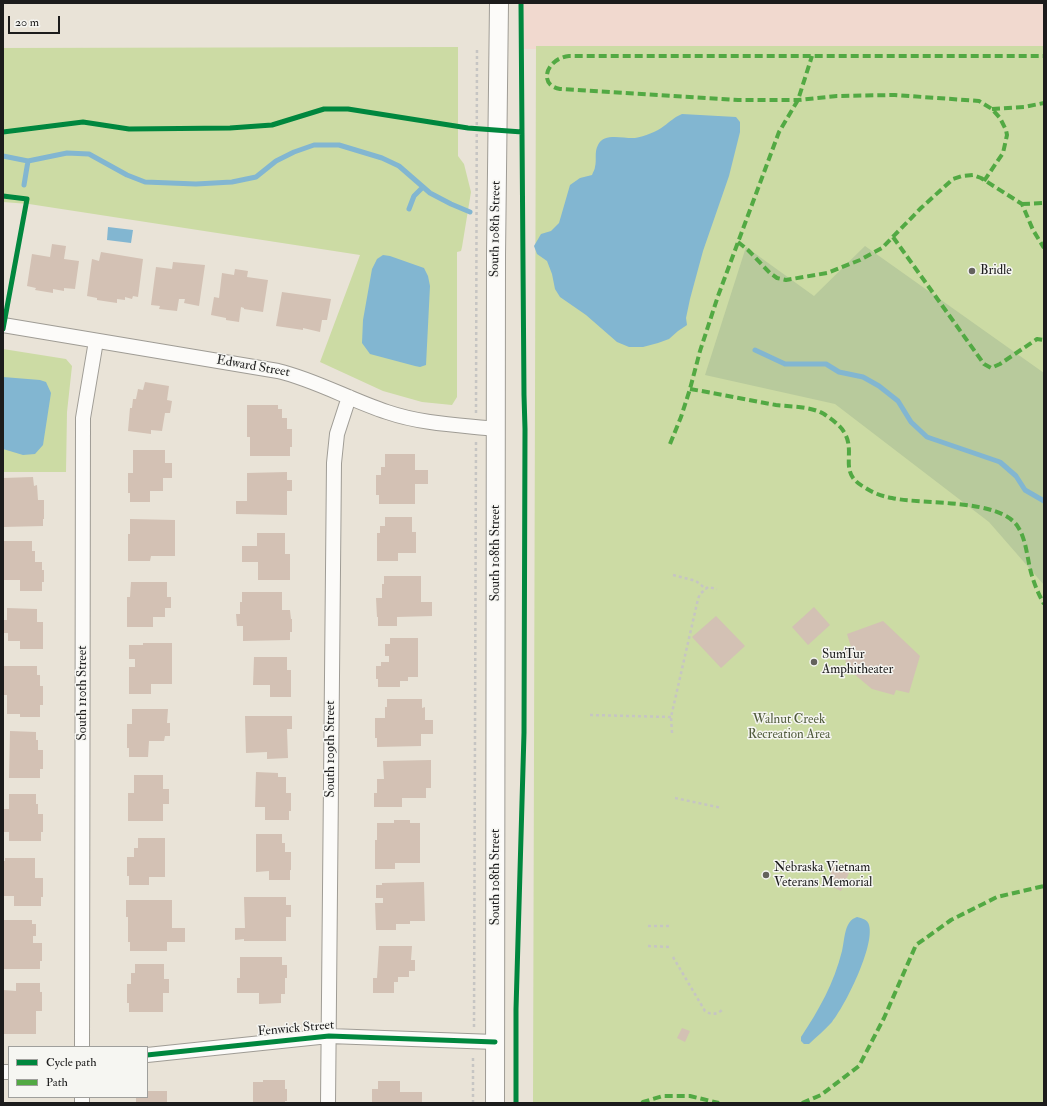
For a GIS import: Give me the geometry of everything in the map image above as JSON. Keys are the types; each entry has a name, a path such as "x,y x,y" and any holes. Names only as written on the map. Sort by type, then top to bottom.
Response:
{"street":[{"name":"South 108th Street","path":"495,1103 496,254 498,3"},
{"name":"Edward Street","path":"3,326 96,340 278,371 306,378 387,412 418,420 496,429"},
{"name":"South 110th Street","path":"82,1046 83,418 96,340"},
{"name":"South 109th Street","path":"328,1103 334,463 337,434 349,397"},
{"name":"Fenwick Street","path":"148,1055 329,1036 495,1042"}],"path":[{"path":"473,1103 476,427 475,129 477,47"},
{"path":"475,129 498,130"},
{"path":"673,575 696,581 706,589"},
{"path":"672,733 671,717 698,598 700,594 708,587 717,589"},
{"path":"590,715 671,717"},
{"path":"674,798 722,808"},
{"path":"648,926 669,926"},
{"path":"648,946 669,947"},
{"path":"674,957 705,1011 709,1014 714,1014 722,1010"}],"shaded area":[{"path":"523,3 1044,3 1044,48 523,49"}],"green space":[{"name":"Walnut Creek Recreation Area","path":"536,46 1044,46 1044,1103 533,1103"},
{"path":"458,47 458,156 464,164 471,192 462,247 461,251 457,252 457,397 452,405 422,402 383,391 320,362 360,255 29,204 3,202 3,48"},
{"path":"865,246 1044,373 1044,585 989,522 835,404 705,375 746,247 814,296"},
{"path":"3,349 66,359 72,366 67,412 66,472 3,472"}],"water":[{"path":"682,114 736,117 740,122 740,132 729,176 703,251 690,299 686,318 687,325 669,339 643,347 629,347 617,342 586,315 560,297 555,289 552,274 547,261 537,254 534,246 541,234 551,231 559,223 570,185 580,178 592,175 596,164 597,148 601,141 609,137 635,138 646,135 661,128"},
{"path":"108,227 133,230 131,243 107,240"},
{"path":"383,255 424,268 428,276 430,286 426,365 420,367 370,354 362,343 363,320 372,269 377,259"},
{"path":"3,377 40,380 46,382 51,393 43,445 35,454 23,455 3,449"},
{"path":"857,917 867,922 869,925 870,935 868,947 858,975 838,1014 832,1022 809,1044 804,1044 801,1041 801,1037 820,1006 835,974 842,951 847,926"}],"building":[{"path":"52,244 66,246 64,259 79,261 75,289 64,288 64,291 53,289 53,293 35,290 36,288 27,286 32,254 50,257"},
{"path":"101,252 143,259 138,297 133,296 132,299 125,297 125,300 117,299 117,303 97,300 97,298 87,296 92,259 99,261"},
{"path":"173,262 205,265 199,306 184,303 185,299 179,299 177,311 159,309 160,306 151,305 156,267 172,269"},
{"path":"235,269 248,271 247,277 268,280 263,312 244,309 241,307 239,322 226,320 226,318 211,315 214,297 219,298 222,273 234,275"},
{"path":"282,292 331,299 327,320 322,320 320,332 303,328 303,330 276,326"},
{"path":"145,382 169,386 167,400 172,401 170,413 165,413 162,431 151,430 151,434 128,431 130,408 132,408 133,399 136,399 138,389 143,390"},
{"path":"247,405 278,405 278,409 282,409 282,418 287,418 287,429 292,429 292,447 290,447 290,456 250,456 250,437 247,437"},
{"path":"133,450 165,450 165,463 172,463 172,478 163,478 163,491 150,491 150,502 130,502 130,493 128,493 128,473 133,473"},
{"path":"385,454 415,454 415,470 428,470 428,484 415,484 415,504 379,504 379,495 376,495 376,475 381,475 381,467 385,467"},
{"path":"287,472 287,480 292,480 292,491 287,491 287,515 236,514 236,501 247,501 247,473"},
{"path":"33,477 34,486 37,485 38,500 44,500 43,526 3,527 3,478"},
{"path":"385,517 412,517 412,532 416,532 416,553 398,553 398,561 377,561 377,533 380,533 380,526 385,526"},
{"path":"130,519 175,520 175,556 151,556 150,561 128,561 128,534 130,534"},
{"path":"257,533 285,533 285,554 290,554 290,580 258,580 258,562 242,562 242,546 257,546"},
{"path":"3,541 32,541 32,551 35,551 35,562 42,562 42,570 44,570 42,591 20,591 20,580 3,580"},
{"path":"384,576 421,576 421,602 432,602 432,616 397,617 397,626 378,626 376,598 382,598 382,584 384,584"},
{"path":"131,582 167,582 167,597 171,597 171,608 165,608 165,617 153,617 153,627 127,627 127,597 130,597"},
{"path":"242,592 282,592 282,610 290,610 292,619 292,632 290,632 290,640 243,641 243,626 237,626 236,614 240,614"},
{"path":"814,607 830,625 808,645 792,627"},
{"path":"7,608 37,609 37,622 43,622 43,649 20,649 20,641 8,641 8,633 3,633 3,620 7,620"},
{"path":"716,616 745,646 721,668 692,637"},
{"path":"883,621 920,656 909,693 896,690 894,695 872,689 848,669 842,650 851,647 847,634"},
{"path":"390,638 418,638 418,677 408,677 408,681 400,681 400,687 378,687 378,679 376,679 376,666 381,666 381,662 389,662 389,656 385,656 385,644 390,644"},
{"path":"143,643 172,643 172,684 151,684 151,694 129,694 129,667 135,667 135,659 129,659 129,645 143,645"},
{"path":"254,657 287,657 287,670 291,670 291,697 270,697 270,685 253,685"},
{"path":"3,666 37,666 37,675 40,675 40,686 43,686 43,705 40,705 40,717 20,717 20,714 7,714 7,695 3,695"},
{"path":"387,699 422,699 422,708 425,707 425,720 433,720 433,734 421,734 421,746 377,747 377,738 375,738 375,718 385,718"},
{"path":"132,709 168,709 167,723 170,723 170,736 165,736 164,741 149,741 148,757 129,757 129,748 127,748 127,724 132,724"},
{"path":"245,716 292,716 292,729 287,729 288,758 267,759 267,752 246,753"},
{"path":"10,731 36,732 38,750 43,750 43,769 40,769 40,778 9,778"},
{"path":"431,760 431,788 426,788 426,798 402,798 402,807 374,807 374,793 377,793 377,779 384,779 383,761"},
{"path":"256,772 278,773 278,777 286,777 286,793 291,793 291,811 289,811 289,820 265,820 265,807 255,807"},
{"path":"134,775 163,775 163,789 169,789 169,804 163,804 163,821 128,821 128,793 134,793"},
{"path":"9,794 36,794 38,814 43,814 43,832 41,832 41,841 9,841 9,832 3,832 3,809 9,809"},
{"path":"394,820 410,820 410,823 420,823 420,863 395,863 395,869 375,869 375,840 377,840 377,823 394,823"},
{"path":"256,834 282,834 282,843 285,843 285,852 291,852 290,880 269,880 269,871 256,872"},
{"path":"138,838 165,838 165,877 149,877 149,885 129,885 129,876 127,876 127,857 134,857 134,848 138,848"},
{"path":"5,858 35,858 35,878 43,878 43,897 41,897 41,906 14,906 14,896 4,896 3,861 5,861"},
{"path":"834,866 849,873 841,891 826,884"},
{"path":"424,882 425,921 410,921 410,924 396,924 396,930 376,930 375,903 383,903 383,898 376,898 376,885 382,885 382,883"},
{"path":"244,897 286,897 286,905 291,905 291,917 286,917 286,941 235,940 235,928 245,928"},
{"path":"126,900 172,900 172,928 185,928 185,942 167,942 167,951 130,951 130,942 128,942 128,917 126,917"},
{"path":"3,920 32,920 32,924 36,924 36,936 33,936 33,943 42,943 42,961 40,961 40,969 4,969"},
{"path":"379,946 412,946 411,960 415,960 415,971 409,971 409,977 398,977 398,982 394,982 394,993 373,993 373,978 377,978"},
{"path":"240,957 282,957 282,965 287,965 287,978 285,978 285,994 281,994 281,1003 259,1004 259,993 237,993 237,978 240,978"},
{"path":"135,964 164,964 164,979 169,979 169,993 163,993 163,1012 129,1012 129,1003 127,1003 127,984 131,984 131,973 135,973"},
{"path":"16,983 40,983 40,992 42,992 42,1011 36,1011 36,1034 3,1034 3,990 16,991"},
{"path":"682,1028 690,1031 685,1042 677,1038"},
{"path":"263,1080 285,1080 287,1101 285,1101 285,1103 253,1103 253,1082 263,1082"},
{"path":"378,1081 400,1081 400,1092 422,1092 422,1103 372,1103 372,1089 378,1089"},
{"path":"148,1091 167,1091 167,1103 136,1103 136,1098 148,1098"}],"waterway":[{"path":"3,156 28,161 67,153 89,154 127,175 145,182 196,184 232,182 256,177 276,161 294,152 314,145 339,145 382,158 399,166 430,193 470,212"},
{"path":"24,185 28,161"},
{"path":"409,209 414,196 423,187"},
{"path":"755,350 785,364 826,364 839,372 863,377 879,386 898,401 911,422 927,437 1000,462 1016,476 1025,490 1044,501"}],"marked path":[{"path":"984,181 1003,153 1007,135 1000,118 992,109 979,101 895,95 837,96 798,100 738,100 560,89 553,87 549,82 547,77 548,72 550,66 555,61 569,56 1044,56"},
{"path":"670,444 681,417 718,296 779,132 798,100 812,56"},
{"path":"992,109 1024,107 1044,103"},
{"path":"738,242 777,278 786,280 827,273 860,260 882,248 921,208 953,179 973,175 981,178 1022,204 1033,230 1044,248"},
{"path":"1022,204 1044,203"},
{"path":"893,237 984,364 991,368 1000,364 1037,339 1044,340"},
{"path":"690,389 776,405 807,408 819,411 835,422 844,432 849,447 849,469 851,475 856,481 871,491 892,498 978,507 995,511 1009,518 1021,532 1033,580 1044,604"},
{"path":"802,1103 821,1095 859,1066 884,1018 916,945 951,920 997,897 1044,886"},
{"path":"642,1103 663,1096 690,1096 719,1103"}],"cycle path":[{"path":"516,1103 516,1009 524,733 525,429 521,3"},
{"path":"3,132 83,122 129,129 230,128 272,125 324,109 348,109 468,128 522,132"},
{"path":"3,196 27,199 3,329"},
{"path":"148,1055 329,1036 495,1042"}],"place":[{"name":"Bridle","path":"972,271"},
{"name":"SumTur Amphitheater","path":"814,662"},
{"name":"Nebraska Vietnam Veterans Memorial","path":"766,875"}]}
